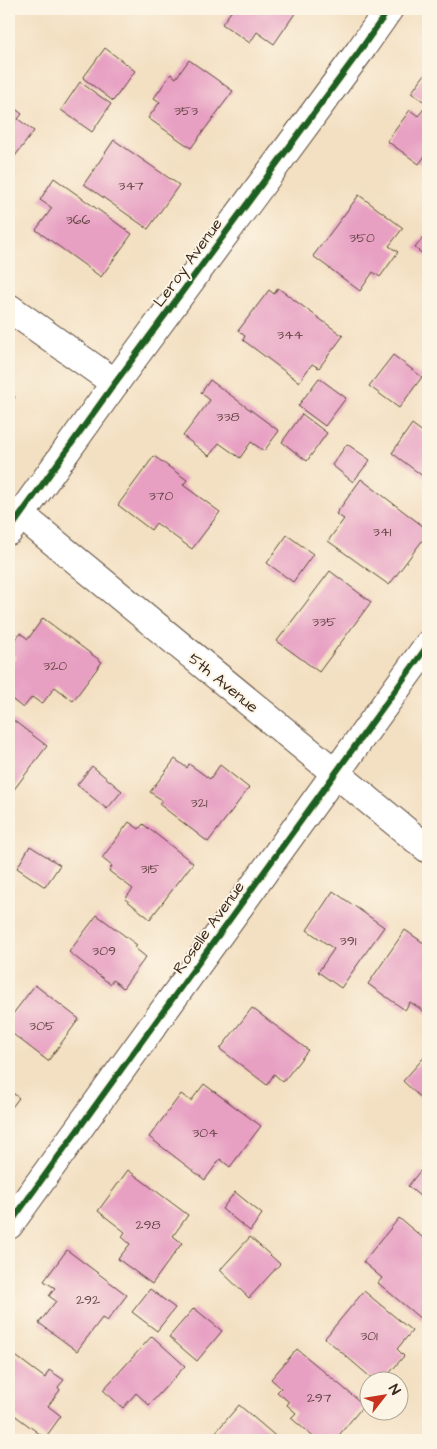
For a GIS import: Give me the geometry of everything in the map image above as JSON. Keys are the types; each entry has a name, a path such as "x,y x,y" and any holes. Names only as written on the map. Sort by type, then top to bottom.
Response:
{"street":[{"name":"Leroy Avenue","path":"15,523 115,383 359,52 388,9"},
{"path":"9,308 115,383"},
{"name":"5th Avenue","path":"15,523 336,774 428,849"},
{"name":"Roselle Avenue","path":"9,1225 428,645"}],"building":[{"path":"233,9 298,9 274,44 257,32 250,43 222,24"},
{"path":"105,48 135,71 113,101 83,78"},
{"path":"189,60 233,91 191,148 148,118 160,102 154,98 171,74 176,78"},
{"path":"428,70 428,104 411,93"},
{"path":"80,82 111,104 92,132 61,110"},
{"path":"9,104 22,114 18,119 34,131 9,164"},
{"path":"428,104 428,152 419,164 387,141 410,110 418,116"},
{"path":"114,140 179,185 148,229 84,184"},
{"path":"54,178 132,234 101,277 36,230 52,208 40,200"},
{"path":"359,195 403,228 389,246 398,252 380,277 373,272 360,291 313,256"},
{"path":"428,231 428,258 415,248"},
{"path":"278,288 343,336 319,368 312,364 299,382 243,340 245,336 238,331 269,290 274,294"},
{"path":"393,355 422,377 399,408 369,386"},
{"path":"319,378 346,398 325,426 298,406"},
{"path":"210,380 279,431 264,451 251,442 240,458 219,443 209,456 183,436 210,400 201,393"},
{"path":"9,392 15,397 9,406"},
{"path":"302,414 327,433 307,461 282,442"},
{"path":"412,424 428,436 428,480 392,453"},
{"path":"347,444 370,460 353,482 332,465"},
{"path":"154,456 187,480 183,485 220,512 192,549 156,523 151,530 118,505"},
{"path":"361,479 428,530 428,533 389,585 328,541 344,519 336,514"},
{"path":"287,535 313,554 293,582 267,563"},
{"path":"330,571 371,602 319,672 277,641"},
{"path":"43,618 102,662 73,701 55,687 42,704 32,697 23,708 9,697 9,667 16,657 9,651 9,648 20,633 28,639"},
{"path":"9,717 47,746 9,796"},
{"path":"175,759 187,768 189,764 210,779 220,765 249,788 208,842 159,804 162,800 150,792"},
{"path":"92,766 122,791 107,809 77,785"},
{"path":"129,822 139,829 143,824 193,863 150,919 125,899 133,889 109,871 112,866 102,858"},
{"path":"30,846 60,865 45,887 17,868"},
{"path":"333,891 384,927 341,988 318,972 334,949 307,930"},
{"path":"97,915 137,945 135,948 146,957 123,988 113,980 110,984 69,952"},
{"path":"405,930 428,946 428,1014 410,1002 405,1010 368,984"},
{"path":"35,985 79,1019 48,1061 9,1031 9,1019"},
{"path":"252,1008 308,1050 283,1082 274,1074 267,1085 220,1049"},
{"path":"428,1053 428,1105 403,1081"},
{"path":"204,1084 261,1126 230,1167 220,1159 205,1180 149,1137 181,1094 191,1101"},
{"path":"9,1090 19,1098 9,1111"},
{"path":"128,1170 188,1215 173,1236 182,1243 152,1284 118,1259 130,1244 122,1237 125,1232 98,1211"},
{"path":"420,1171 428,1177 428,1203 408,1186"},
{"path":"235,1192 262,1214 250,1231 222,1209"},
{"path":"399,1218 428,1242 428,1325 378,1283 382,1278 363,1262"},
{"path":"250,1237 280,1264 249,1298 220,1270"},
{"path":"67,1250 127,1295 107,1321 102,1318 77,1351 39,1323 56,1301 49,1296 55,1288 44,1281"},
{"path":"150,1289 175,1308 157,1331 132,1312"},
{"path":"364,1291 412,1331 397,1349 404,1356 390,1372 364,1372 325,1338"},
{"path":"194,1308 222,1331 197,1361 169,1337"},
{"path":"152,1336 185,1366 149,1405 136,1393 123,1408 103,1390"},
{"path":"297,1349 360,1402 360,1410 335,1440 317,1440 291,1418 296,1413 287,1405 289,1402 277,1392 281,1388 271,1379"},
{"path":"9,1351 45,1378 49,1370 64,1380 58,1387 60,1390 48,1406 61,1416 45,1438 9,1411"},
{"path":"239,1405 280,1440 209,1440"}],"cycle path":[{"path":"9,531 389,9"},
{"path":"9,1225 428,645"}]}
